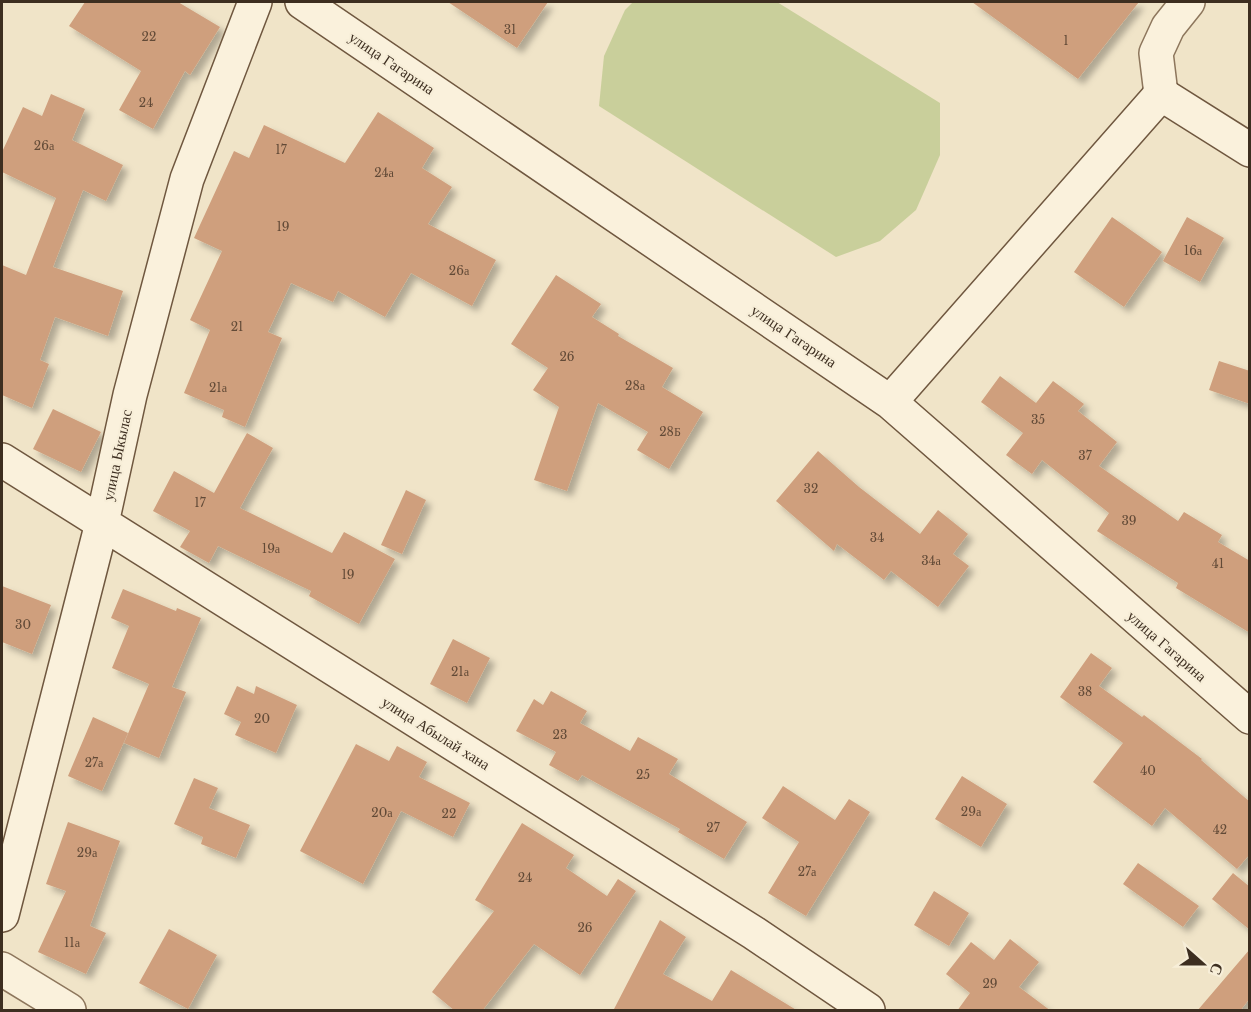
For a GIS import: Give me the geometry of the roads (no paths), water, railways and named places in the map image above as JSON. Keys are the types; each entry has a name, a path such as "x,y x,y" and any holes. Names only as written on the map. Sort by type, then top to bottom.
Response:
{"street":[{"name":"улица Ыкылас","path":"2,915 102,523 130,395 187,179 255,2"},
{"name":"улица Гагарина","path":"302,2 890,402 1250,717"},
{"path":"890,402 1161,94 1156,53 1168,27 1188,2"},
{"path":"1161,94 1250,150"},
{"name":"улица Абылай хана","path":"2,460 754,933 868,1011"},
{"path":"2,969 69,1011"}]}
